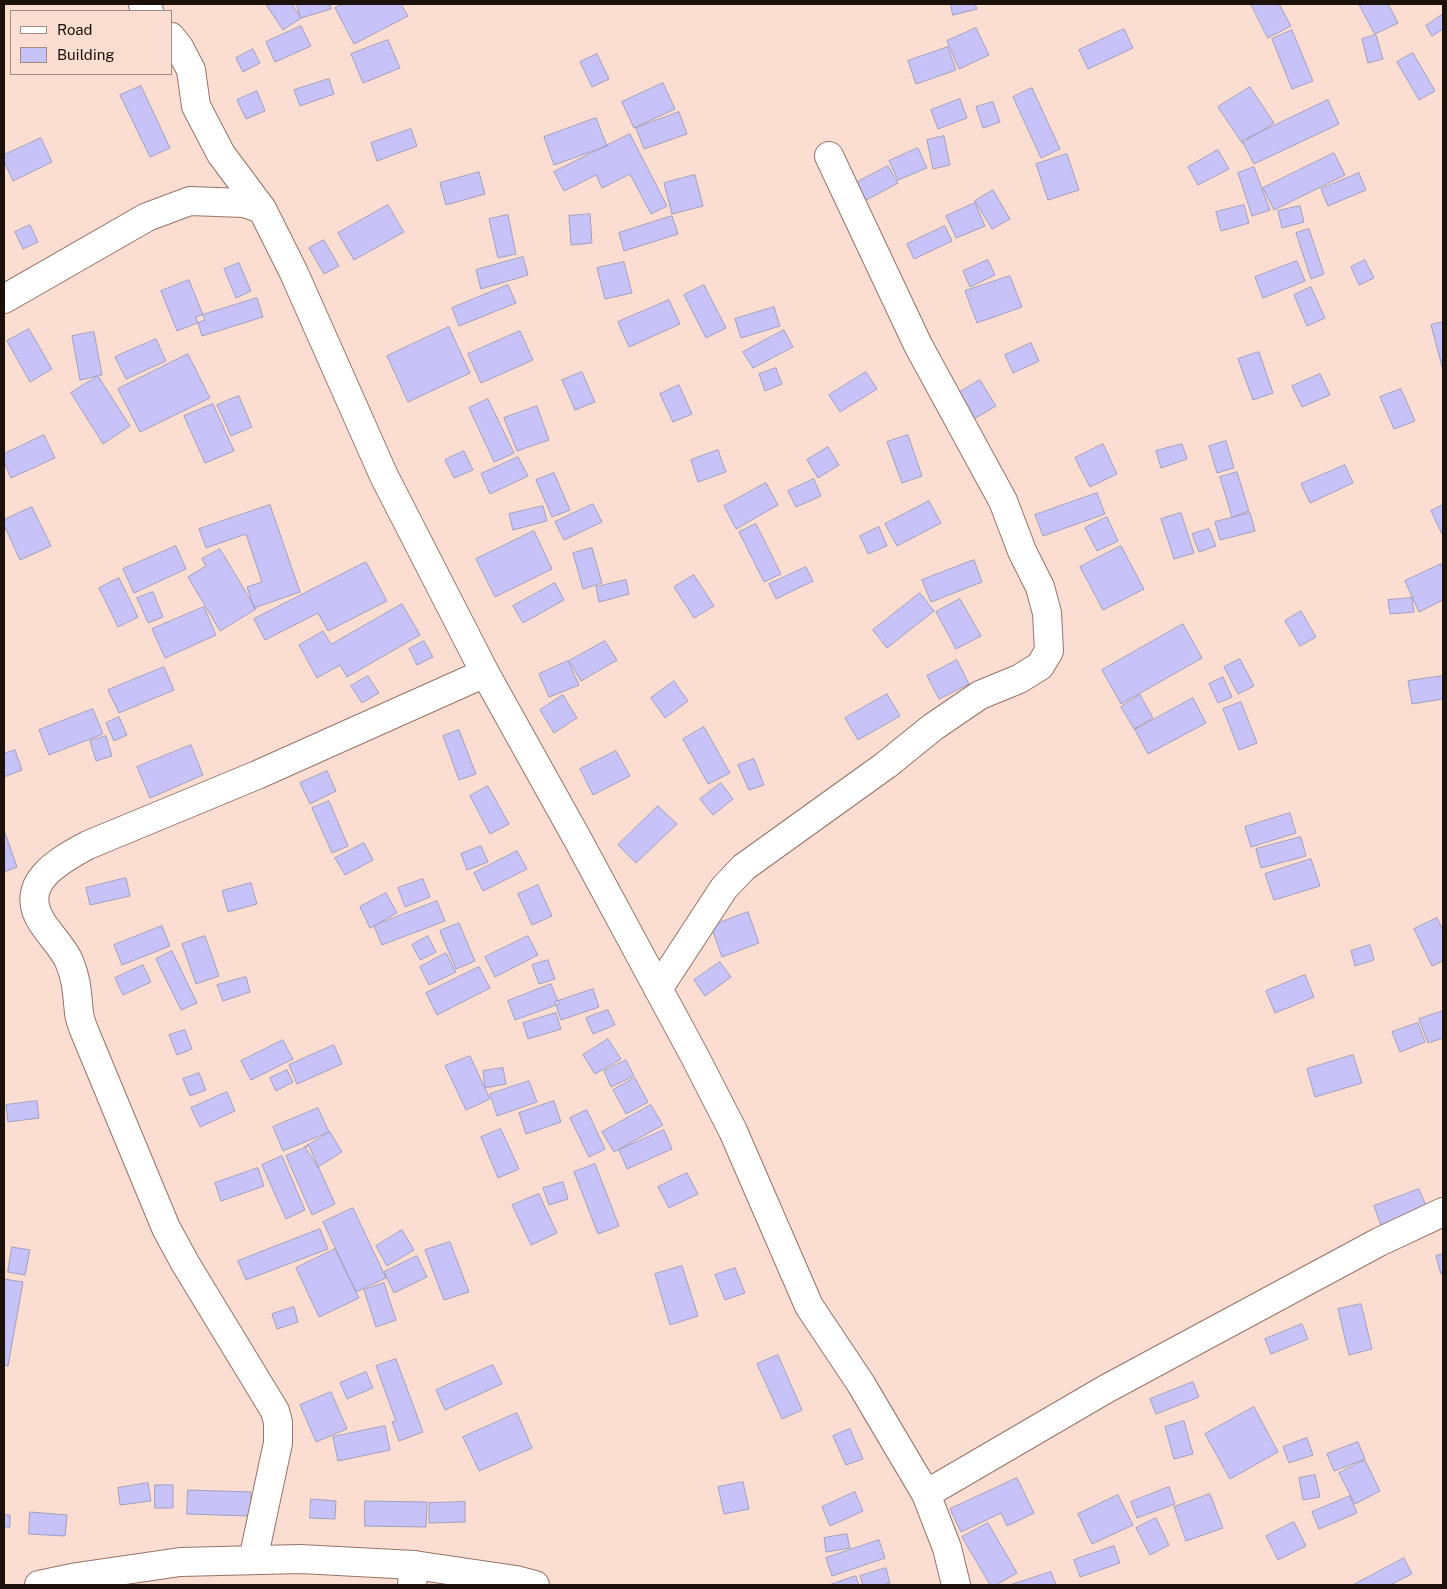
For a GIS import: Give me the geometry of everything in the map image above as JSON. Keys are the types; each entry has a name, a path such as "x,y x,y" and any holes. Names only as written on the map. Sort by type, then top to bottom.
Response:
{"street":[{"path":"172,38 179,47 191,70 196,106 221,154 262,209 294,273 384,476 484,673 658,988 733,1131 809,1306 861,1384 926,1494 947,1548 956,1585"},
{"path":"658,988 724,888 744,867 886,765 940,722 980,695 1019,679 1040,666 1049,651 1047,614 1040,587 1022,551 1002,501 918,344 828,156"},
{"path":"4,299 147,217 190,201 244,204 262,209"},
{"path":"253,1560 278,1443 278,1422 274,1411 166,1228 86,1035 80,1015 77,983 68,960 41,922 36,908 35,895 38,883 46,872 60,861 88,845 257,775 484,673"},
{"path":"926,1494 1106,1389 1380,1242 1443,1212"},
{"path":"39,1585 77,1577 180,1562 300,1559 413,1575 516,1580 535,1585"}],"building":[{"path":"270,4 292,4 301,18 283,30 267,6"},
{"path":"297,4 330,4 331,9 301,18"},
{"path":"344,4 401,4 408,16 354,44 335,8"},
{"path":"951,4 975,4 977,9 953,15"},
{"path":"1251,4 1279,4 1291,26 1268,38"},
{"path":"1359,4 1388,4 1398,23 1375,34"},
{"path":"1443,14 1443,29 1432,36 1426,26"},
{"path":"301,26 311,46 275,62 266,42"},
{"path":"976,28 989,55 959,69 947,41"},
{"path":"1124,29 1133,48 1088,69 1079,50"},
{"path":"1292,30 1313,81 1292,89 1272,39"},
{"path":"1376,35 1383,59 1368,63 1362,39"},
{"path":"388,40 400,68 363,83 351,54"},
{"path":"948,47 956,70 916,84 908,61"},
{"path":"253,49 260,63 243,72 236,58"},
{"path":"1413,53 1435,91 1419,100 1397,62"},
{"path":"597,54 609,79 592,87 580,62"},
{"path":"329,79 334,94 300,106 294,90"},
{"path":"663,83 675,109 634,128 622,102"},
{"path":"141,86 170,148 150,157 120,95"},
{"path":"1250,87 1274,123 1242,143 1218,107"},
{"path":"1032,88 1060,149 1041,158 1013,97"},
{"path":"257,91 265,111 246,119 237,100"},
{"path":"960,99 967,118 938,129 931,110"},
{"path":"1328,100 1339,124 1254,164 1242,141"},
{"path":"993,102 1000,122 983,128 976,107"},
{"path":"679,112 687,134 644,149 636,128"},
{"path":"596,118 607,146 554,165 544,137"},
{"path":"411,129 417,146 377,161 371,143"},
{"path":"630,134 667,206 651,214 630,174 602,188 596,175 564,191 554,172"},
{"path":"944,136 950,165 933,169 927,140"},
{"path":"41,138 52,162 13,181 4,161 4,155"},
{"path":"918,148 927,168 898,180 889,161"},
{"path":"1218,150 1229,169 1198,185 1188,167"},
{"path":"1334,153 1345,175 1274,210 1263,188"},
{"path":"1067,154 1079,190 1048,200 1036,164"},
{"path":"888,166 898,183 859,204 850,186"},
{"path":"1254,167 1270,210 1252,216 1238,173"},
{"path":"479,172 485,194 446,205 440,183"},
{"path":"1359,173 1366,190 1328,206 1321,189"},
{"path":"695,175 703,206 672,214 664,183"},
{"path":"993,190 1010,219 992,229 975,201"},
{"path":"975,203 985,226 956,238 946,216"},
{"path":"388,205 404,232 354,260 338,233"},
{"path":"1244,205 1249,223 1221,231 1216,212"},
{"path":"1300,206 1304,222 1282,228 1278,211"},
{"path":"590,214 592,243 571,245 569,216"},
{"path":"508,215 516,254 498,258 489,219"},
{"path":"672,216 678,234 624,251 619,233"},
{"path":"30,225 38,242 23,249 15,232"},
{"path":"945,226 952,241 914,259 907,244"},
{"path":"1309,229 1324,274 1311,279 1296,233"},
{"path":"324,240 339,266 324,274 309,248"},
{"path":"523,257 528,275 481,289 476,270"},
{"path":"988,260 995,275 970,287 963,271"},
{"path":"1365,260 1374,278 1359,285 1351,267"},
{"path":"1297,261 1305,281 1263,298 1255,277"},
{"path":"624,262 632,293 605,299 597,268"},
{"path":"239,263 251,291 236,298 224,269"},
{"path":"1010,276 1022,307 977,323 965,291"},
{"path":"189,280 205,320 177,331 161,291"},
{"path":"508,285 516,303 459,326 452,308"},
{"path":"704,285 726,328 706,338 684,295"},
{"path":"1311,287 1325,318 1307,326 1294,295"},
{"path":"257,298 263,317 202,336 196,317"},
{"path":"669,300 680,324 629,347 618,322"},
{"path":"774,307 780,326 741,338 735,319"},
{"path":"1443,322 1443,370 1431,325"},
{"path":"449,327 470,373 408,402 387,356"},
{"path":"29,329 52,369 30,382 7,341"},
{"path":"784,330 793,347 753,368 743,352"},
{"path":"520,331 533,360 481,383 468,354"},
{"path":"94,332 102,375 80,380 72,336"},
{"path":"156,339 166,361 126,379 115,357"},
{"path":"1031,343 1039,361 1013,373 1005,355"},
{"path":"1259,352 1273,393 1253,400 1238,359"},
{"path":"188,354 210,398 140,432 118,389"},
{"path":"776,368 782,384 765,391 759,374"},
{"path":"582,372 595,402 575,410 562,380"},
{"path":"866,372 877,389 840,412 829,395"},
{"path":"1320,374 1330,395 1302,407 1292,386"},
{"path":"98,376 130,426 103,444 71,393"},
{"path":"980,380 996,406 974,419 958,393"},
{"path":"679,385 692,414 673,422 660,394"},
{"path":"1401,389 1415,421 1394,429 1380,397"},
{"path":"239,396 252,427 231,436 217,405"},
{"path":"488,399 514,453 494,462 469,408"},
{"path":"213,404 234,451 205,463 184,416"},
{"path":"537,406 549,440 517,451 504,418"},
{"path":"44,435 55,458 11,478 4,462 4,454"},
{"path":"908,435 922,476 902,483 887,442"},
{"path":"1226,441 1234,468 1217,473 1209,446"},
{"path":"1103,444 1117,474 1090,487 1075,458"},
{"path":"1182,444 1187,459 1161,468 1156,451"},
{"path":"828,447 839,465 818,478 807,460"},
{"path":"718,450 726,472 698,482 691,460"},
{"path":"464,451 473,470 454,478 445,460"},
{"path":"518,457 528,476 490,494 481,474"},
{"path":"1345,465 1353,483 1310,503 1301,484"},
{"path":"1237,472 1249,511 1232,517 1220,477"},
{"path":"554,473 570,510 552,517 536,480"},
{"path":"814,479 821,496 796,507 788,491"},
{"path":"766,483 778,505 736,529 724,506"},
{"path":"1097,493 1105,514 1043,536 1035,515"},
{"path":"929,501 941,523 897,546 885,524"},
{"path":"593,504 602,522 564,540 555,522"},
{"path":"270,505 300,592 254,608 247,587 262,582 246,534 206,548 199,529"},
{"path":"1443,505 1443,536 1431,511"},
{"path":"543,506 547,521 513,530 509,514"},
{"path":"32,507 51,546 20,560 4,525 4,520"},
{"path":"1181,513 1194,553 1174,559 1161,519"},
{"path":"1250,513 1255,531 1220,540 1215,522"},
{"path":"1107,517 1118,541 1097,551 1085,528"},
{"path":"756,524 781,574 764,582 739,532"},
{"path":"879,527 887,546 868,554 860,536"},
{"path":"1209,529 1216,546 1199,552 1192,534"},
{"path":"534,531 552,569 495,597 476,559"},
{"path":"176,546 186,569 134,593 123,569"},
{"path":"1121,546 1144,589 1103,610 1080,567"},
{"path":"592,548 602,583 583,589 573,553"},
{"path":"220,549 256,609 220,631 188,577 206,566 202,559"},
{"path":"974,560 982,582 931,602 922,580"},
{"path":"366,562 387,601 328,631 318,613 265,640 254,619"},
{"path":"1441,564 1443,570 1443,600 1419,612 1405,581"},
{"path":"806,567 813,581 776,599 769,584"},
{"path":"694,575 714,606 694,618 674,587"},
{"path":"119,578 138,617 118,627 99,588"},
{"path":"626,580 629,594 599,602 596,587"},
{"path":"555,583 564,600 523,623 513,606"},
{"path":"153,592 163,617 148,623 137,598"},
{"path":"920,593 934,611 887,648 873,630"},
{"path":"1412,598 1414,612 1390,614 1388,600"},
{"path":"960,599 981,636 956,649 936,612"},
{"path":"402,604 420,635 347,677 340,665 317,678 299,645 323,631 331,644"},
{"path":"204,607 216,635 165,658 152,629"},
{"path":"1301,611 1316,637 1300,646 1285,621"},
{"path":"1183,624 1202,658 1121,704 1102,670"},
{"path":"424,641 433,657 417,665 409,649"},
{"path":"605,641 617,660 581,681 569,661"},
{"path":"1240,659 1254,686 1238,694 1224,667"},
{"path":"957,660 969,684 939,699 927,676"},
{"path":"568,661 579,685 549,697 539,674"},
{"path":"164,667 174,690 119,713 108,690"},
{"path":"368,676 379,693 362,703 351,686"},
{"path":"1443,676 1443,699 1412,704 1408,681"},
{"path":"1223,677 1232,697 1218,703 1209,684"},
{"path":"674,681 688,701 665,718 651,698"},
{"path":"887,694 900,716 858,740 845,718"},
{"path":"563,695 577,718 554,733 540,710"},
{"path":"1140,695 1153,718 1134,729 1121,707"},
{"path":"1193,698 1206,723 1148,754 1135,730"},
{"path":"1241,702 1257,743 1239,750 1223,709"},
{"path":"93,709 103,734 49,755 39,730"},
{"path":"119,717 127,735 114,741 106,723"},
{"path":"704,727 730,773 708,784 683,739"},
{"path":"459,730 476,774 459,780 443,736"},
{"path":"106,736 112,756 96,761 90,741"},
{"path":"191,745 203,775 150,798 137,767"},
{"path":"15,750 22,770 4,777 4,754"},
{"path":"616,751 630,776 593,795 580,769"},
{"path":"754,759 764,785 749,790 738,765"},
{"path":"327,771 336,791 310,804 300,783"},
{"path":"721,783 733,799 713,815 700,799"},
{"path":"488,786 509,824 490,834 470,796"},
{"path":"329,801 348,846 332,853 312,808"},
{"path":"658,806 677,824 636,863 618,845"},
{"path":"1290,813 1296,833 1251,847 1245,827"},
{"path":"4,830 17,867 4,872"},
{"path":"1301,837 1306,856 1261,868 1256,849"},
{"path":"364,843 373,860 345,875 335,858"},
{"path":"481,846 488,862 467,870 461,854"},
{"path":"517,851 527,869 483,891 474,873"},
{"path":"1311,859 1320,886 1274,900 1265,874"},
{"path":"126,878 130,896 90,905 86,888"},
{"path":"423,879 430,897 405,907 398,888"},
{"path":"251,883 257,904 228,912 222,891"},
{"path":"538,885 552,916 532,925 518,894"},
{"path":"386,893 397,913 370,928 360,907"},
{"path":"437,901 445,921 382,945 374,926"},
{"path":"748,912 759,943 722,957 711,926"},
{"path":"1437,918 1443,930 1443,961 1432,966 1414,929"},
{"path":"459,923 475,961 456,969 440,931"},
{"path":"162,926 170,946 122,965 114,945"},
{"path":"205,936 219,976 196,984 182,944"},
{"path":"428,936 436,952 420,960 412,945"},
{"path":"528,936 538,955 495,977 485,957"},
{"path":"1370,945 1374,960 1355,966 1351,951"},
{"path":"172,951 197,1003 181,1010 156,959"},
{"path":"446,953 456,972 429,985 420,967"},
{"path":"548,960 555,979 539,984 532,965"},
{"path":"720,962 731,977 705,996 694,980"},
{"path":"143,965 151,982 123,995 115,978"},
{"path":"479,967 490,988 437,1015 426,993"},
{"path":"1305,975 1314,997 1275,1013 1266,991"},
{"path":"246,977 250,992 223,1001 217,985"},
{"path":"551,984 559,1004 515,1020 508,1001"},
{"path":"593,989 599,1007 561,1020 555,1002"},
{"path":"608,1010 615,1025 593,1034 586,1018"},
{"path":"1443,1011 1443,1038 1428,1043 1419,1019"},
{"path":"556,1013 561,1029 528,1039 523,1023"},
{"path":"1418,1023 1425,1042 1400,1052 1392,1032"},
{"path":"185,1030 192,1049 177,1055 169,1035"},
{"path":"608,1039 621,1059 595,1074 583,1055"},
{"path":"283,1040 293,1059 251,1080 241,1061"},
{"path":"334,1045 342,1064 297,1084 289,1065"},
{"path":"1353,1055 1362,1083 1315,1097 1307,1069"},
{"path":"470,1056 490,1099 466,1110 445,1066"},
{"path":"626,1060 634,1076 611,1087 604,1071"},
{"path":"503,1068 506,1084 485,1088 483,1071"},
{"path":"287,1070 293,1082 276,1091 270,1078"},
{"path":"199,1073 206,1090 190,1096 183,1079"},
{"path":"635,1078 648,1102 626,1114 613,1090"},
{"path":"529,1081 537,1102 497,1116 490,1094"},
{"path":"227,1092 235,1111 200,1127 191,1108"},
{"path":"37,1101 39,1118 8,1122 6,1105"},
{"path":"554,1101 561,1122 526,1134 519,1113"},
{"path":"651,1105 663,1125 614,1152 602,1132"},
{"path":"318,1108 329,1132 283,1151 273,1127"},
{"path":"587,1110 605,1149 589,1157 570,1118"},
{"path":"501,1129 519,1169 498,1178 481,1137"},
{"path":"664,1130 672,1149 627,1169 619,1150"},
{"path":"330,1132 342,1152 318,1167 305,1147"},
{"path":"309,1146 335,1204 312,1215 286,1156"},
{"path":"282,1156 305,1210 286,1219 262,1165"},
{"path":"595,1164 619,1226 598,1234 574,1172"},
{"path":"258,1168 264,1186 221,1201 215,1183"},
{"path":"687,1173 698,1194 669,1208 658,1187"},
{"path":"563,1182 568,1199 549,1205 543,1188"},
{"path":"1419,1189 1427,1208 1381,1225 1374,1206"},
{"path":"539,1194 557,1233 531,1245 512,1205"},
{"path":"353,1208 386,1278 356,1292 323,1222"},
{"path":"320,1229 328,1249 246,1280 238,1261"},
{"path":"402,1230 414,1250 387,1266 376,1246"},
{"path":"450,1242 469,1292 444,1300 425,1250"},
{"path":"12,1247 30,1250 25,1275 8,1272"},
{"path":"335,1249 359,1298 319,1317 296,1268"},
{"path":"1443,1254 1443,1274 1441,1274 1436,1256"},
{"path":"417,1256 427,1277 394,1293 384,1272"},
{"path":"682,1266 698,1316 670,1325 655,1274"},
{"path":"735,1268 745,1293 725,1300 715,1275"},
{"path":"4,1279 23,1282 8,1366 4,1365"},
{"path":"384,1283 396,1320 376,1327 364,1290"},
{"path":"1361,1304 1372,1349 1349,1355 1338,1309"},
{"path":"294,1307 298,1322 277,1329 272,1314"},
{"path":"1302,1324 1308,1339 1271,1354 1265,1339"},
{"path":"778,1355 802,1410 782,1419 757,1364"},
{"path":"396,1359 423,1432 399,1441 392,1422 396,1421 376,1366"},
{"path":"493,1365 502,1384 445,1410 436,1390"},
{"path":"366,1372 373,1388 347,1399 340,1383"},
{"path":"1193,1382 1199,1397 1156,1414 1150,1399"},
{"path":"331,1392 347,1429 316,1442 300,1405"},
{"path":"1254,1407 1278,1452 1230,1479 1205,1434"},
{"path":"517,1413 532,1448 479,1471 463,1437"},
{"path":"1184,1421 1193,1454 1174,1459 1165,1427"},
{"path":"385,1426 390,1450 338,1461 333,1437"},
{"path":"850,1429 863,1459 846,1465 833,1436"},
{"path":"1307,1438 1313,1455 1289,1463 1283,1447"},
{"path":"1358,1442 1365,1459 1334,1471 1327,1454"},
{"path":"1365,1460 1380,1491 1355,1504 1339,1473"},
{"path":"1315,1475 1320,1497 1303,1500 1299,1478"},
{"path":"1017,1478 1034,1513 1007,1526 1001,1513 961,1532 950,1509"},
{"path":"743,1482 749,1509 724,1514 718,1487"},
{"path":"148,1483 151,1501 120,1505 118,1488"},
{"path":"155,1485 173,1485 173,1508 155,1508"},
{"path":"1169,1487 1175,1504 1137,1518 1131,1502"},
{"path":"188,1490 251,1492 250,1516 187,1514"},
{"path":"855,1492 863,1511 830,1526 822,1507"},
{"path":"1210,1494 1223,1528 1186,1541 1174,1507"},
{"path":"1118,1495 1133,1525 1092,1544 1078,1514"},
{"path":"1350,1496 1357,1513 1319,1529 1312,1512"},
{"path":"311,1499 336,1501 335,1519 310,1518"},
{"path":"365,1501 427,1502 426,1527 365,1526"},
{"path":"465,1502 465,1522 429,1523 429,1503"},
{"path":"30,1512 67,1515 65,1536 29,1534"},
{"path":"4,1515 10,1515 10,1527 4,1527"},
{"path":"1156,1518 1169,1545 1150,1555 1136,1528"},
{"path":"1294,1522 1306,1546 1278,1560 1266,1536"},
{"path":"988,1523 1017,1573 996,1585 990,1585 962,1537"},
{"path":"847,1534 850,1548 826,1552 824,1538"},
{"path":"879,1540 885,1558 832,1576 826,1558"},
{"path":"1114,1546 1120,1563 1080,1577 1074,1560"},
{"path":"1404,1558 1412,1574 1390,1585 1353,1585"},
{"path":"886,1568 890,1583 863,1585 860,1576"},
{"path":"1051,1572 1056,1585 1010,1585"},
{"path":"856,1576 859,1585 829,1585"}]}
